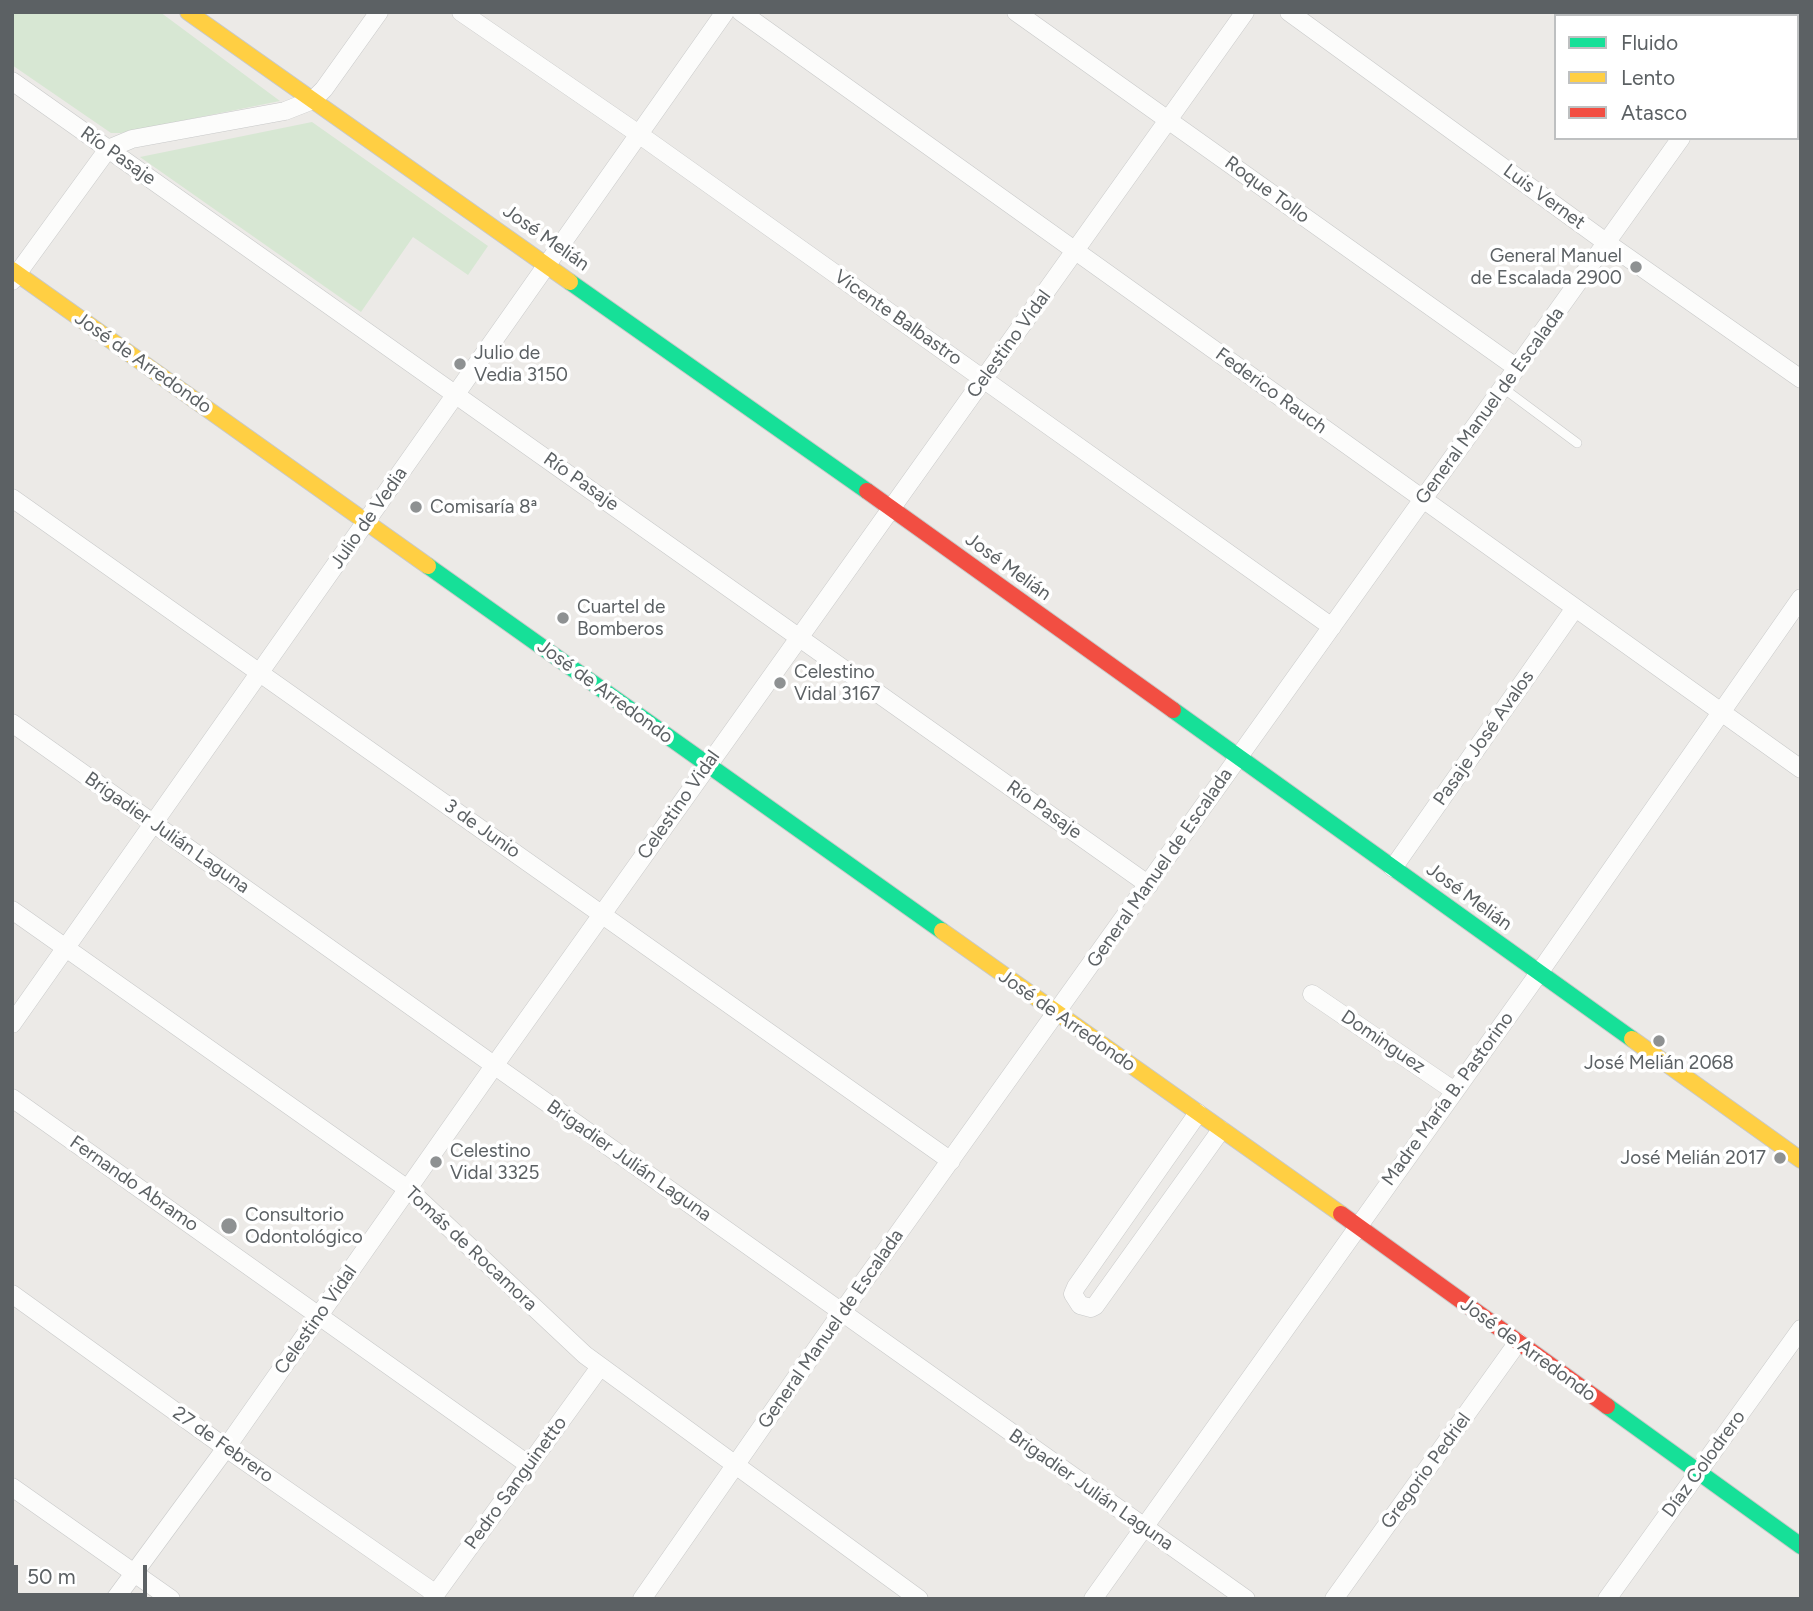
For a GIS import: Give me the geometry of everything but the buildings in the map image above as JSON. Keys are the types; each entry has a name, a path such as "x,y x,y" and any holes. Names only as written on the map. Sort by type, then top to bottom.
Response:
{"street":[{"name":"José Melián","path":"188,12 892,509 1801,1160"},
{"path":"14,275 108,149 132,139 285,111 313,100 324,89 379,12"},
{"name":"Vicente Balbastro","path":"461,12 640,135 1332,627"},
{"name":"Julio de Vedia","path":"12,1024 725,12"},
{"name":"Federico Rauch","path":"741,12 1801,769"},
{"name":"Roque Tollo","path":"1016,12 1517,368"},
{"name":"Celestino Vidal","path":"115,1599 226,1448 602,914 1245,12"},
{"name":"Luis Vernet","path":"1289,12 1607,243 1801,379"},
{"name":"Río Pasaje","path":"12,81 1149,885"},
{"name":"General Manuel de Escalada","path":"642,1599 842,1312 1680,140"},
{"name":"José de Arredondo","path":"14,275 367,521 1357,1226 1801,1546"},
{"name":"3 de Junio","path":"12,498 951,1161"},
{"name":"Madre María B. Pastorino","path":"1093,1599 1453,1090 1539,973 1801,598"},
{"name":"Pasaje José Avalos","path":"1393,868 1575,608"},
{"name":"Brigadier Julián Laguna","path":"12,723 1246,1599"},
{"name":"Tomás de Rocamora","path":"12,910 409,1189 585,1355 919,1599"},
{"name":"Dominguez","path":"1312,993 1453,1090"},
{"name":"Fernando Abramo","path":"12,1098 529,1465"},
{"path":"1198,1113 1076,1287 1073,1294 1080,1305 1091,1308 1095,1306 1222,1130"},
{"name":"27 de Febrero","path":"12,1294 434,1596"},
{"name":"Díaz Colodrero","path":"1615,1596 1698,1472 1801,1329"},
{"name":"Gregorio Pedriel","path":"1334,1599 1518,1342"},
{"name":"Pedro Sanguinetto","path":"434,1596 600,1367"},
{"path":"12,1487 171,1599"}],"lane":[{"path":"1503,388 1577,443"}],"green space":[{"path":"12,12 160,12 280,101 111,133 12,65"},
{"path":"312,122 488,246 468,275 413,237 361,312 140,157"}],"traffic: fast":[{"path":"570,282 867,491"},
{"path":"428,566 942,931"},
{"path":"1173,710 1632,1039"},
{"path":"1607,1406 1801,1546"}],"traffic: slow":[{"path":"188,12 570,282"},
{"path":"12,270 428,566"},
{"path":"942,931 1341,1214"},
{"path":"1632,1039 1801,1160"}],"traffic: jam":[{"path":"867,491 1173,710"},
{"path":"1341,1214 1607,1406"}],"place":[{"name":"General Manuel de Escalada 2900","path":"1636,267"},
{"name":"Julio de Vedia 3150","path":"460,364"},
{"name":"Comisaría 8ª","path":"416,507"},
{"name":"Cuartel de Bomberos","path":"563,618"},
{"name":"Celestino Vidal 3167","path":"780,683"},
{"name":"José Melián 2068","path":"1659,1041"},
{"name":"José Melián 2017","path":"1780,1158"},
{"name":"Celestino Vidal 3325","path":"436,1162"},
{"name":"Consultorio Odontológico","path":"229,1226"}]}
